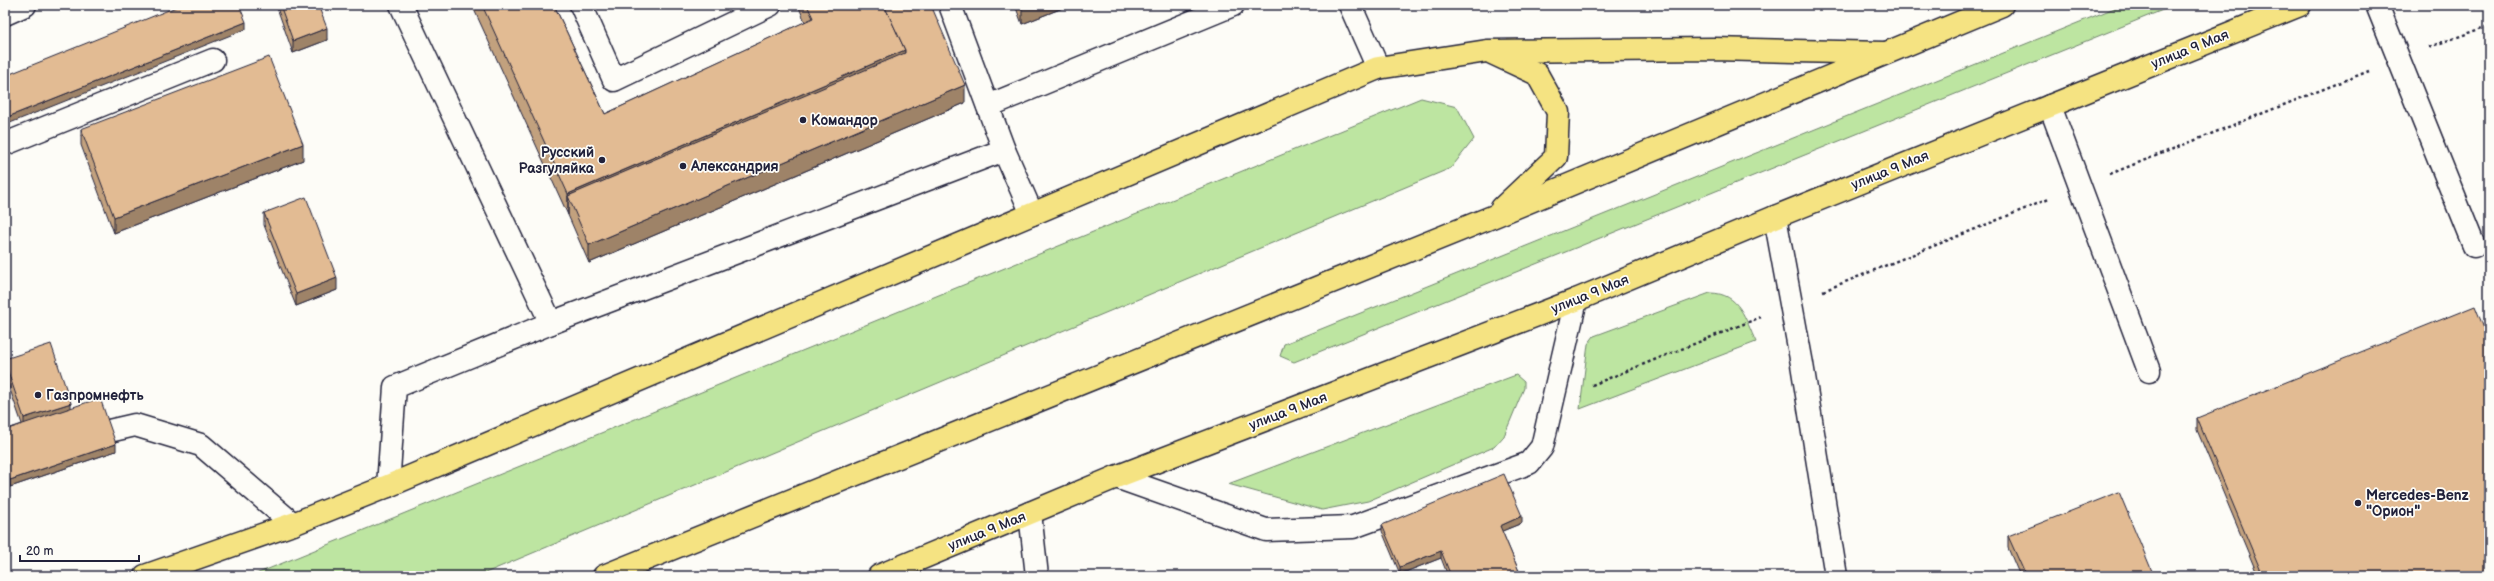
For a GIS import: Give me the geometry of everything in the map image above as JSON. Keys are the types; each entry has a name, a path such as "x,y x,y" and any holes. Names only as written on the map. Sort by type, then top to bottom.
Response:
{"main road":[{"path":"604,576 1492,217 2002,5"},
{"name":"улица 9 Мая","path":"879,576 1116,478 1576,300 1775,217 2300,5"},
{"path":"145,576 293,524 388,486 1378,68 1487,51 1714,49 1886,53"},
{"path":"1487,51 1537,74 1558,112 1556,157 1492,217"}],"street":[{"path":"5,14 25,5"},
{"path":"401,5 551,323"},
{"path":"581,5 614,80 770,5"},
{"path":"950,5 1004,150 1032,214"},
{"path":"988,106 1233,5"},
{"path":"1350,5 1378,68"},
{"path":"2377,5 2397,59 2474,246"},
{"path":"5,144 212,60"},
{"path":"2050,106 2149,371"},
{"path":"388,486 395,387 551,323 1004,150"},
{"path":"1775,217 1802,364 1836,576"},
{"path":"1116,478 1266,530 1338,528 1354,527 1529,463 1542,447 1576,300"},
{"path":"108,431 135,425 201,445 293,524"},
{"path":"1030,513 1037,576"}],"path":[{"path":"1592,385 2397,59 2489,26"}],"green space":[{"path":"2122,5 2175,5 1294,362 1280,356 1284,344"},
{"path":"1421,98 1457,107 1474,139 1451,168 478,576 251,576"},
{"path":"1710,293 1720,294 1735,302 1745,316 1756,342 1580,409 1588,344 1594,336"},
{"path":"1516,375 1524,382 1524,388 1504,436 1494,447 1368,501 1322,510 1228,484"}],"building":[{"path":"181,5 239,5 246,22 5,118 5,76"},
{"path":"280,5 318,5 327,28 293,41"},
{"path":"482,5 554,5 605,114 813,18 807,5 884,5 905,50 568,194"},
{"path":"884,5 931,5 965,85 589,245 568,196 905,53 905,50"},
{"path":"269,57 303,144 114,217 81,129"},
{"path":"306,197 337,278 296,294 264,213"},
{"name":"Mercedes-Benz \"Орион\"","path":"2475,306 2489,341 2489,576 2263,576 2197,418"},
{"name":"Газпромнефть","path":"51,344 71,403 24,418 5,363 5,359"},
{"path":"100,398 116,444 10,480 5,465 5,430"},
{"path":"1504,474 1522,516 1500,526 1521,576 1451,576 1441,551 1400,567 1382,525"},
{"path":"2119,492 2154,576 2026,576 2008,536"}],"place":[{"name":"Командор","path":"803,120"},
{"name":"Русский Разгуляйка","path":"602,160"},
{"name":"Александрия","path":"683,166"},
{"name":"Газпромнефть","path":"38,395"},
{"name":"Mercedes-Benz \"Орион\"","path":"2358,503"}]}
